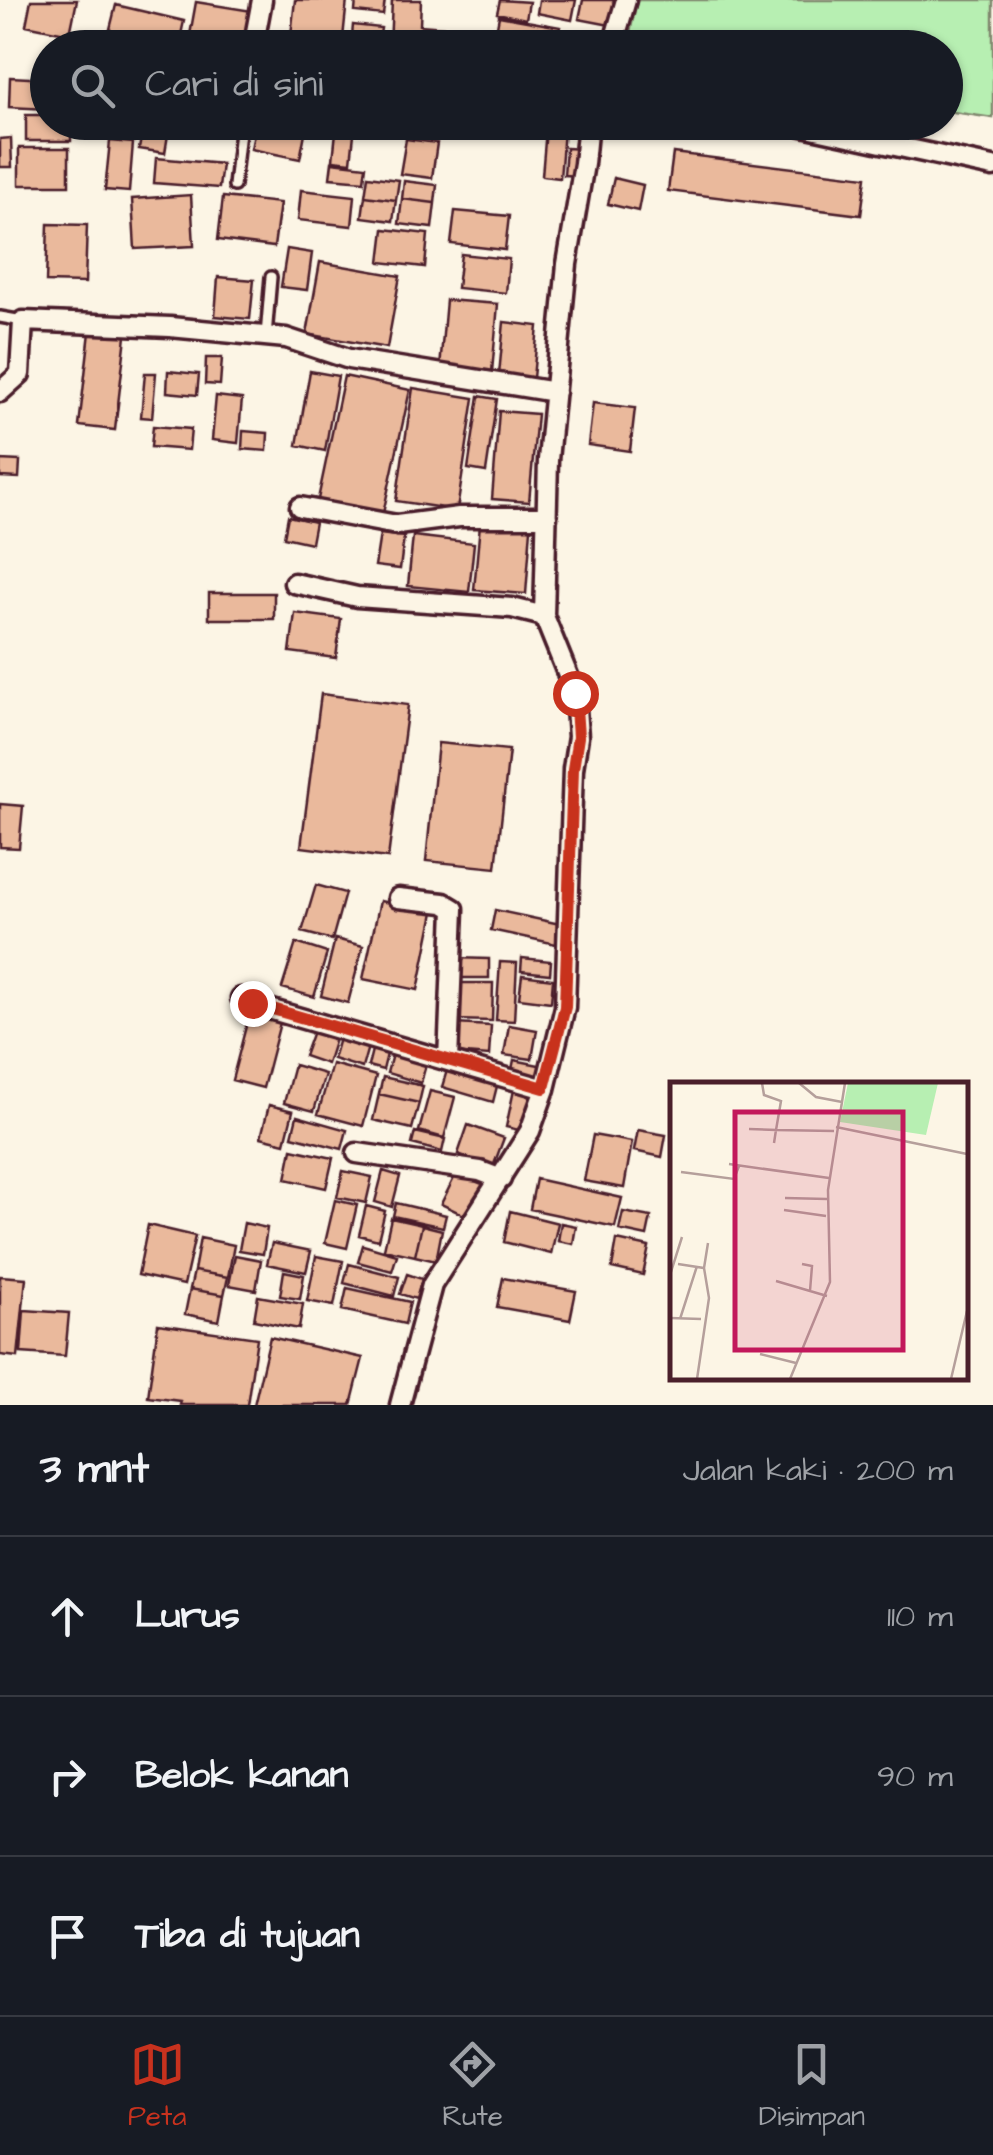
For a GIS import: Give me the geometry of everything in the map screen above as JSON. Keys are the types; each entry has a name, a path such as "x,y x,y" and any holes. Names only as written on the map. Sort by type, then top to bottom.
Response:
{"street":[{"path":"256,30 262,0"},
{"path":"617,30 626,0"},
{"path":"400,1405 432,1285 530,1131 565,1007 573,769 578,737 575,693 544,616 555,392 586,140"},
{"path":"868,140 993,167"},
{"path":"0,392 20,374 23,321 170,327 286,338 348,359 555,392"},
{"path":"300,507 398,525 459,517 547,517"},
{"path":"294,583 357,597 512,608 544,616"},
{"path":"398,898 444,903 454,909 448,1060"},
{"path":"241,998 544,1088"},
{"path":"357,1153 480,1170 501,1179"}],"lane":[{"path":"234,186 238,140"},
{"path":"266,336 271,277"},
{"path":"0,317 23,321"}],"green space":[{"path":"637,0 993,0 993,118 963,114 963,30 631,30"}],"building":[{"path":"31,0 77,0 71,30 26,25"},
{"path":"295,0 347,0 344,30 292,30"},
{"path":"356,0 385,0 383,15 355,12"},
{"path":"392,0 421,0 420,25 443,27 443,30 391,30"},
{"path":"500,0 529,2 526,19 497,13"},
{"path":"539,0 576,0 572,20 537,13"},
{"path":"583,0 614,0 610,25 579,19"},
{"path":"196,2 258,12 255,30 191,30"},
{"path":"116,5 184,21 182,30 110,30"},
{"path":"499,16 560,27 559,30 496,30"},
{"path":"353,25 381,28 381,30 353,30"},
{"path":"10,77 30,78 30,108 9,107"},
{"path":"26,115 30,115 30,140 71,140 71,141 26,141"},
{"path":"11,138 12,167 0,167 0,139"},
{"path":"141,140 167,140 165,153 139,149"},
{"path":"253,140 304,140 300,159 251,149"},
{"path":"335,140 353,140 351,162 333,160"},
{"path":"406,140 437,143 432,178 400,174"},
{"path":"545,140 563,140 560,178 542,176"},
{"path":"110,141 133,143 129,192 105,190"},
{"path":"19,148 69,148 69,185 19,185"},
{"path":"566,148 582,149 579,176 564,175"},
{"path":"673,153 866,177 861,215 668,191"},
{"path":"156,158 222,164 219,188 154,183"},
{"path":"332,162 366,166 364,181 330,178"},
{"path":"368,176 399,180 396,200 365,196"},
{"path":"614,178 643,185 638,211 608,204"},
{"path":"404,181 437,185 435,203 402,199"},
{"path":"301,190 355,196 352,226 298,220"},
{"path":"191,195 194,246 135,249 132,199"},
{"path":"365,196 396,200 393,221 362,217"},
{"path":"223,197 280,203 274,247 218,240"},
{"path":"402,199 435,203 432,228 399,224"},
{"path":"455,211 509,216 505,250 451,244"},
{"path":"48,224 87,225 85,283 46,282"},
{"path":"384,229 428,234 425,267 380,262"},
{"path":"287,249 312,253 307,290 281,287"},
{"path":"461,254 509,259 506,293 457,288"},
{"path":"320,262 400,276 387,348 307,334"},
{"path":"218,277 254,280 250,319 215,316"},
{"path":"446,300 498,304 492,372 440,368"},
{"path":"504,322 538,326 533,378 499,375"},
{"path":"90,332 126,336 115,430 79,426"},
{"path":"206,358 222,358 220,385 205,384"},
{"path":"168,371 199,374 197,395 167,392"},
{"path":"310,371 338,376 325,451 297,445"},
{"path":"145,373 156,373 152,418 141,417"},
{"path":"344,376 410,390 382,518 317,504"},
{"path":"413,388 474,398 457,510 396,501"},
{"path":"216,396 242,399 238,443 212,440"},
{"path":"479,396 497,399 486,472 468,469"},
{"path":"593,403 635,408 630,451 588,445"},
{"path":"499,411 537,414 529,502 492,499"},
{"path":"153,426 191,429 189,450 151,447"},
{"path":"243,431 268,433 267,451 242,449"},
{"path":"0,460 20,461 19,478 0,477"},
{"path":"288,516 315,522 311,543 284,537"},
{"path":"480,524 531,528 526,594 474,590"},
{"path":"380,534 404,537 400,569 375,566"},
{"path":"413,536 474,543 469,592 408,586"},
{"path":"209,593 274,593 274,619 209,619"},
{"path":"295,613 341,619 336,658 290,652"},
{"path":"321,694 408,705 388,858 301,847"},
{"path":"438,743 509,750 496,868 426,861"},
{"path":"0,804 23,806 19,848 0,847"},
{"path":"316,885 345,893 332,940 302,932"},
{"path":"380,901 434,912 418,990 363,979"},
{"path":"495,910 560,924 556,944 491,930"},
{"path":"335,939 363,946 348,1003 321,996"},
{"path":"296,943 327,953 314,997 282,988"},
{"path":"454,958 489,959 489,978 454,978"},
{"path":"522,958 551,961 550,974 521,971"},
{"path":"500,962 517,963 514,1021 496,1020"},
{"path":"522,975 553,979 551,1002 519,998"},
{"path":"455,983 493,983 492,1021 454,1020"},
{"path":"250,1011 281,1019 263,1088 232,1080"},
{"path":"455,1024 491,1026 489,1056 453,1053"},
{"path":"509,1025 537,1030 532,1059 504,1055"},
{"path":"313,1031 335,1039 327,1064 304,1056"},
{"path":"340,1035 369,1043 362,1068 333,1059"},
{"path":"374,1042 389,1046 383,1070 368,1066"},
{"path":"394,1047 428,1057 421,1083 387,1073"},
{"path":"514,1060 544,1066 541,1080 511,1074"},
{"path":"332,1064 376,1076 363,1126 318,1114"},
{"path":"294,1065 325,1074 314,1111 284,1103"},
{"path":"448,1067 498,1082 493,1102 442,1087"},
{"path":"383,1077 423,1086 419,1103 379,1094"},
{"path":"514,1090 531,1094 523,1131 506,1127"},
{"path":"430,1091 455,1097 444,1138 419,1131"},
{"path":"379,1094 419,1103 412,1129 373,1120"},
{"path":"269,1105 293,1111 285,1143 261,1137"},
{"path":"297,1116 347,1130 342,1149 292,1136"},
{"path":"468,1125 504,1138 493,1167 458,1154"},
{"path":"638,1130 666,1135 662,1157 634,1151"},
{"path":"415,1132 445,1139 442,1152 412,1144"},
{"path":"593,1135 632,1142 624,1188 584,1181"},
{"path":"292,1149 333,1158 326,1188 286,1179"},
{"path":"458,1170 485,1183 468,1217 441,1204"},
{"path":"343,1171 372,1177 366,1203 337,1197"},
{"path":"383,1171 400,1176 392,1207 375,1202"},
{"path":"536,1179 622,1198 615,1227 530,1209"},
{"path":"335,1200 357,1205 347,1248 325,1243"},
{"path":"396,1203 446,1215 443,1227 393,1216"},
{"path":"366,1206 385,1211 378,1240 359,1235"},
{"path":"510,1211 558,1223 551,1254 504,1242"},
{"path":"623,1212 651,1217 647,1236 619,1230"},
{"path":"391,1218 422,1225 415,1256 384,1249"},
{"path":"244,1223 267,1228 263,1254 239,1250"},
{"path":"561,1223 576,1226 573,1244 558,1241"},
{"path":"148,1225 195,1236 184,1285 138,1275"},
{"path":"422,1225 442,1230 436,1261 415,1256"},
{"path":"200,1238 234,1245 228,1277 194,1271"},
{"path":"617,1240 649,1247 643,1275 612,1268"},
{"path":"272,1243 311,1251 306,1272 267,1264"},
{"path":"363,1245 397,1255 392,1271 358,1262"},
{"path":"235,1255 261,1260 256,1290 229,1285"},
{"path":"316,1256 343,1261 334,1306 307,1301"},
{"path":"349,1264 399,1277 394,1296 344,1283"},
{"path":"194,1271 228,1277 224,1295 190,1289"},
{"path":"284,1271 304,1275 300,1299 280,1296"},
{"path":"407,1274 422,1279 416,1299 400,1294"},
{"path":"0,1276 26,1278 18,1357 0,1355"},
{"path":"503,1278 576,1291 570,1320 497,1307"},
{"path":"347,1288 410,1302 405,1324 342,1310"},
{"path":"190,1289 224,1295 219,1321 185,1314"},
{"path":"258,1296 303,1304 299,1329 254,1320"},
{"path":"24,1310 69,1313 65,1356 21,1353"},
{"path":"158,1324 257,1338 247,1405 180,1405 181,1401 148,1397"},
{"path":"270,1337 363,1358 351,1405 254,1405"}],"route":[{"path":"252,1003 544,1088 565,1007 573,769 578,737 575,693"}]}
